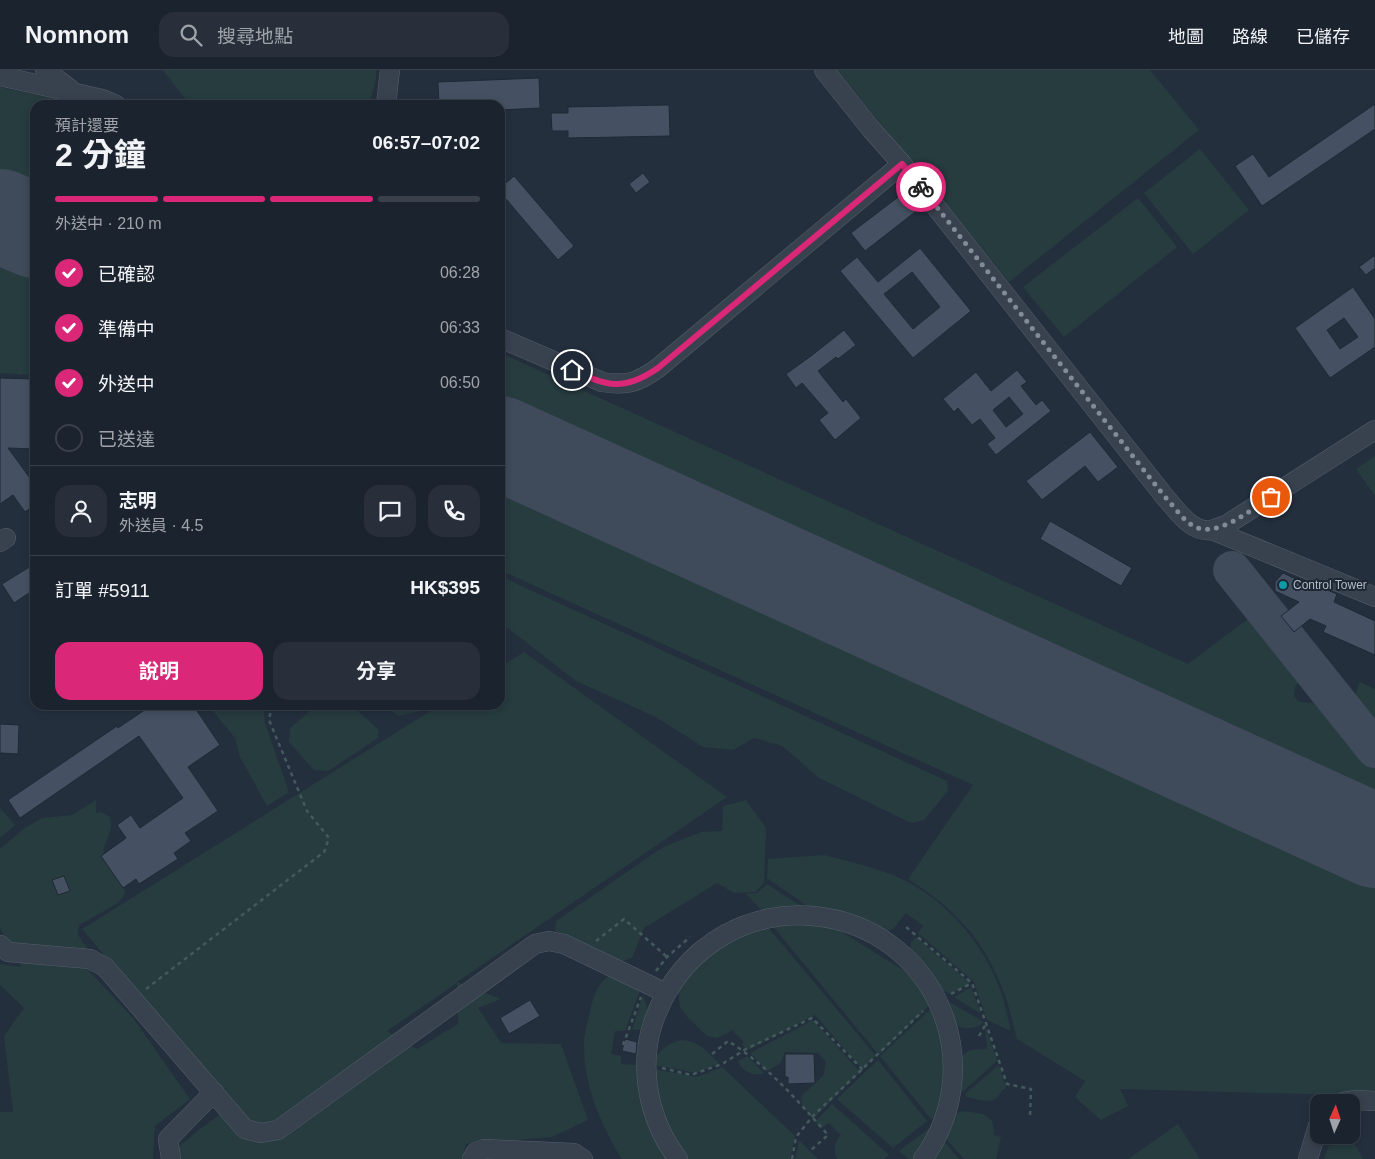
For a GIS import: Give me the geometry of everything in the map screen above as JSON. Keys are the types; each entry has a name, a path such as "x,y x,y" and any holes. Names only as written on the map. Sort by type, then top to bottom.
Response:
{"lane":[{"path":"45,70 76,93"},
{"path":"387,100 390,70"},
{"path":"824,70 871,129 902,164 1165,497 1189,524 1201,530 1212,530 1226,525 1375,430"},
{"path":"0,76 104,100"},
{"path":"505,340 602,382 628,384 642,379 658,368 902,164"},
{"path":"1212,530 1375,597"},
{"path":"678,1159 662,1135 655,1118 648,1091 646,1063 652,1027 666,993 688,963 716,940 750,923 786,916 804,915 841,920 858,926 883,939 905,956 918,970 938,1000 950,1035 953,1054 953,1081 948,1108 942,1126 923,1159"},
{"path":"0,945 8,952 90,959 105,967 245,1129 260,1133 278,1130 535,944 549,941 564,944 666,993"},
{"path":"171,1159 168,1139 214,1092"},
{"path":"1360,1100 1375,1101"},
{"path":"1308,1159 1312,1144"},
{"path":"472,1159 476,1152 484,1149 574,1153 583,1159"}],"path":[{"path":"133,999 324,852 329,838 307,811 269,720 271,710"},
{"path":"580,952 624,919 667,957"},
{"path":"906,927 972,983 1007,1084 1031,1088 1030,1117"},
{"path":"792,1159 796,1137 812,1117 930,1004 972,983"},
{"path":"646,1063 691,1075 722,1064 746,1049 812,1018 863,1070"},
{"path":"979,1036 987,1022"},
{"path":"712,1054 728,1041 746,1052 783,1084 828,1135 810,1151"}],"green space":[{"path":"163,70 376,70 376,80 370,100 186,100"},
{"path":"837,70 1150,70 1199,130 1009,282"},
{"path":"0,87 60,100 30,100 30,192 0,178"},
{"path":"1200,149 1249,210 1193,254 1144,193"},
{"path":"1138,198 1177,247 1064,337 1023,287"},
{"path":"0,260 30,274 30,375 0,373"},
{"path":"505,355 1188,664 1254,614 1306,674 1295,687 1294,696 1299,702 1309,703 1324,700 1375,762 1375,803 505,407"},
{"path":"1375,456 1375,496 1356,469"},
{"path":"505,490 1375,885 1375,1096 1360,1096 1360,1094 1120,1089 1128,1106 1101,1120 1075,1097 1085,1081 1017,1039 1007,1000 997,976 978,942 967,928 941,902 908,879 973,785 505,572"},
{"path":"505,578 947,781 948,791 924,820 911,823 819,778 782,746 754,738 733,750 703,747 656,717 576,681 505,626"},
{"path":"524,652 727,797 457,982 501,999 478,1008 501,1043 561,1044 588,1120 552,1137 466,1144 462,1159 164,1159 200,1129 232,1106 82,929 432,710 505,710 505,664","holes":["457,983 458,1024 417,1049 387,1031"]},
{"path":"1360,682 1375,689 1375,735 1351,705"},
{"path":"212,710 263,710 265,723 289,792 267,806 240,757 235,738"},
{"path":"311,710 357,710 379,730 378,738 328,771 314,770 289,742 290,728"},
{"path":"389,710 422,710 421,711 398,716"},
{"path":"96,800 96,813 101,812 110,817 111,823 110,833 104,847 104,856 108,865 122,883 125,894 118,903 79,925 78,935 89,951 78,956 91,973 133,1018 190,1099 155,1126 153,1159 0,1159 0,1112 13,1112 4,1036 24,1008 0,985 0,964 21,967 14,947 8,942 0,928 0,849 25,828 42,818 72,815"},
{"path":"746,800 766,828 764,883 755,892 734,893 717,883 644,928 632,958 621,962 555,931 556,921 663,847 701,832 722,831 723,806"},
{"path":"0,808 15,825 0,838"},
{"path":"824,855 875,869 904,880 937,901 952,915 965,929 988,962 1003,998 1011,1031 987,1020 974,982 918,933 923,926 906,913 893,929 881,932 816,912 767,878 768,859"},
{"path":"767,884 807,910 765,914 746,894 757,893"},
{"path":"789,922 829,924 903,970 917,981 932,1003 879,1055 772,925"},
{"path":"767,926 876,1056 862,1069 815,1015 748,1050 742,1045 744,1042 732,1030 717,1038 707,1036 688,1018 680,1007 678,991 683,979 720,945"},
{"path":"916,937 970,983 951,994 937,988 914,960 910,951 911,943"},
{"path":"612,974 636,985 640,991 625,1031 615,1031 611,1054 621,1056 621,1064 640,1065 670,1159 622,1159 601,1120 591,1093 585,1064 584,1045 586,1031 597,990 603,981"},
{"path":"971,987 981,1014 954,997"},
{"path":"643,995 649,1013 643,1029 632,1030"},
{"path":"946,1000 984,1022 972,1028 958,1026 951,1018"},
{"path":"934,1006 946,1058 940,1113 931,1119 880,1056"},
{"path":"813,1020 860,1072 813,1119 802,1106 801,1096 823,1076 826,1062 818,1053 785,1052 780,1064 767,1071 750,1053"},
{"path":"985,1025 997,1061 962,1092 957,1077 958,1065 963,1055 967,1052 987,1049"},
{"path":"682,1040 698,1045 719,1063 697,1073 653,1065 663,1048"},
{"path":"747,1056 764,1073 752,1074 742,1068 738,1061"},
{"path":"878,1060 927,1121 893,1148 837,1099"},
{"path":"999,1065 1006,1088 1002,1090 996,1099 982,1101 967,1097 965,1094"},
{"path":"722,1067 795,1136 790,1159 687,1159 683,1154 660,1108 654,1069 697,1077"},
{"path":"832,1104 889,1155 884,1159 837,1159 835,1146 841,1135 829,1123 822,1128 815,1122"},
{"path":"963,1111 981,1114 992,1122 994,1135 1001,1137 996,1159 964,1159 944,1136 952,1117"},
{"path":"1178,1124 1200,1159 1128,1159"},
{"path":"931,1127 915,1159 909,1159 899,1151"},
{"path":"942,1139 959,1159 933,1159"},
{"path":"799,1140 818,1159 795,1159"},
{"path":"1355,1144 1363,1159 1324,1159 1329,1146"}],"building":[{"path":"539,78 540,108 505,110 505,100 439,100 438,82"},
{"path":"1375,104 1375,129 1262,206 1235,166 1253,154 1269,177"},
{"path":"669,105 670,136 568,138 568,131 552,131 551,113 568,113 568,107"},
{"path":"643,173 650,182 636,193 629,184"},
{"path":"514,176 574,246 558,260 505,198 505,184"},
{"path":"906,191 919,209 865,251 851,233"},
{"path":"920,248 971,311 913,358 840,271 857,257 878,282","holes":["912,272 940,307 913,329 884,294"]},
{"path":"1375,255 1375,268 1366,275 1359,267"},
{"path":"1353,287 1375,319 1375,347 1330,378 1295,328","holes":["1344,318 1358,337 1340,349 1327,330"]},
{"path":"844,330 856,345 818,371 843,402 846,399 861,418 835,440 819,420 828,413 802,383 796,388 786,374"},
{"path":"1017,370 1027,382 1021,386 1036,405 1042,400 1051,411 996,455 987,444 995,438 980,419 972,425 958,408 954,412 943,399 976,372 991,391","holes":["1009,397 1023,414 1006,427 993,410"]},
{"path":"0,378 30,379 30,449 8,448 30,478 30,508 25,512 13,495 0,504"},
{"path":"1090,432 1118,467 1098,482 1085,466 1042,500 1026,481"},
{"path":"1050,521 1132,568 1121,586 1040,539"},
{"path":"30,567 30,592 14,603 2,584"},
{"path":"1283,573 1319,590 1320,587 1337,594 1334,602 1375,621 1375,655 1323,632 1326,626 1310,619 1294,632 1281,616 1299,602 1275,591 1275,582"},
{"path":"145,710 196,710 220,745 188,767 218,811 185,833 191,841 174,853 178,859 139,884 136,879 123,888 101,856 126,838 117,825 131,815 140,828 183,798 139,736 20,818 8,800 117,726 118,728"},
{"path":"0,724 19,725 18,754 0,753"},
{"path":"64,876 70,891 58,895 52,880"},
{"path":"530,1000 540,1016 509,1034 500,1018"},
{"path":"625,1039 637,1042 636,1054 622,1051"},
{"path":"785,1054 814,1054 815,1083 788,1084 788,1077 785,1077"}],"taxiway":[{"path":"1232,570 1375,749"}],"runway":[{"path":"0,216 30,229"},
{"path":"505,445 1375,841"}],"way so far":[{"path":"921,187 1165,497 1189,524 1201,530 1212,530 1226,525 1271,497"}],"place":[{"name":"Control Tower","path":"1283,585"}],"route":[{"path":"572,370 602,382 616,384 628,384 642,379 658,368 902,164 921,187"}]}
